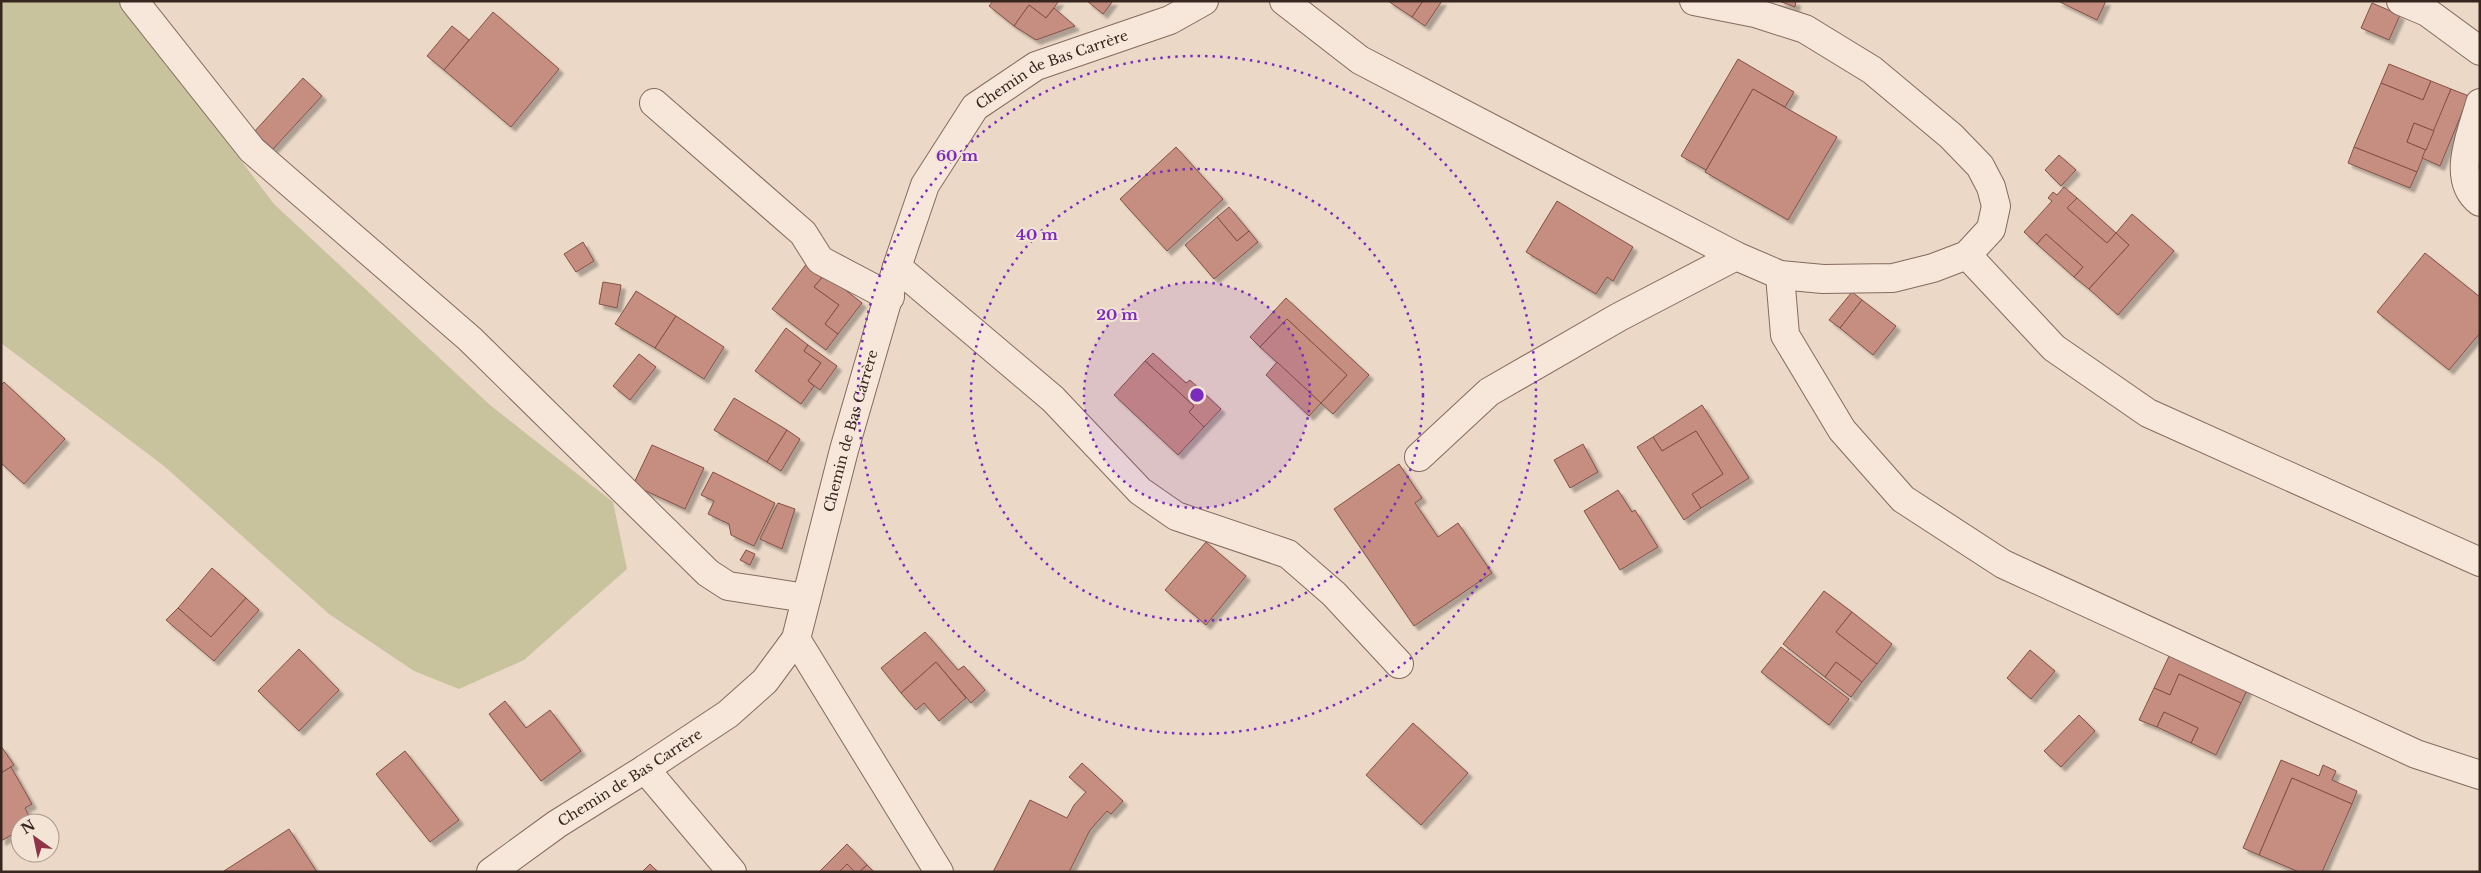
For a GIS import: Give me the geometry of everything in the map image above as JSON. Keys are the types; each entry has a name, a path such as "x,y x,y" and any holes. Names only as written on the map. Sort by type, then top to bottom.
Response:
{"street":[{"path":"134,1 252,150 470,339 708,573 728,586 806,598"},
{"name":"Chemin de Bas Carrère","path":"491,872 557,824 728,714 765,681 796,639 844,450 897,267 925,185 975,107 1036,66 1170,20 1204,1"},
{"path":"1284,1 1360,60 1736,256 1780,275 1823,279 1893,278 1933,268 1967,255 1991,229 1996,206 1991,187 1980,166 1951,136 1872,70 1805,29 1754,13 1694,1"},
{"path":"2401,1 2427,12 2480,51"},
{"path":"654,103 803,233 820,260 890,296"},
{"path":"2480,103 2463,169 2466,186 2480,202"},
{"path":"1967,255 2054,348 2148,413 2480,562"},
{"path":"1419,457 1489,392 1619,317 1736,256"},
{"path":"897,267 1053,399 1140,491 1176,516 1288,554 1334,594 1399,664"},
{"path":"1780,275 1785,334 1842,430 1903,499 2004,564 2416,754 2480,775"},
{"path":"796,639 939,872"},
{"path":"645,769 732,872"}],"shaded area":[{"path":"1,1 120,1 274,204 490,405 613,502 627,569 524,660 459,689 414,671 329,614 164,466 1,343"}],"building":[{"path":"993,1 1059,1 1046,18 1029,5 1014,26 989,6"},
{"path":"1087,1 1113,1 1103,14"},
{"path":"1388,1 1423,1 1412,17"},
{"path":"1423,1 1442,1 1425,26 1412,17"},
{"path":"1779,1 1796,1 1795,7"},
{"path":"2058,1 2106,1 2097,20"},
{"path":"2372,3 2400,15 2389,40 2361,28"},
{"path":"1029,5 1046,18 1054,8 1075,26 1036,40 1014,26"},
{"path":"493,12 559,69 511,127 444,70"},
{"path":"452,26 469,40 444,70 427,56"},
{"path":"1738,59 1794,92 1785,107 1753,89 1706,170 1681,156"},
{"path":"2389,64 2431,81 2423,100 2381,83"},
{"path":"303,78 322,96 273,149 254,132"},
{"path":"2431,81 2451,89 2434,131 2414,123 2407,142 2426,150 2417,172 2354,147 2381,83 2423,100"},
{"path":"1753,89 1837,137 1788,220 1705,172"},
{"path":"2451,89 2469,96 2440,166 2422,158"},
{"path":"2414,123 2434,131 2426,150 2407,142"},
{"path":"1176,147 1223,199 1167,251 1120,199"},
{"path":"2354,147 2417,172 2410,188 2348,163"},
{"path":"2059,155 2076,170 2061,186 2045,170"},
{"path":"2064,187 2077,198 2067,208 2107,243 2116,233 2129,245 2089,289 2074,277 2083,267 2046,234 2037,244 2024,232 2052,201 2048,198 2053,192 2057,195"},
{"path":"2077,198 2116,233 2107,243 2067,208"},
{"path":"1557,201 1633,247 1613,281 1607,277 1596,294 1526,252"},
{"path":"1229,207 1249,231 1237,241 1217,217"},
{"path":"2132,214 2174,251 2118,315 2089,289 2129,245 2116,233"},
{"path":"1217,217 1237,241 1249,231 1258,242 1214,279 1185,245"},
{"path":"2046,234 2083,267 2074,277 2037,244"},
{"path":"583,242 594,261 576,272 564,254"},
{"path":"2425,253 2480,297 2480,333 2449,370 2377,312"},
{"path":"808,262 825,274 814,287 839,305 825,324 838,334 826,350 772,309"},
{"path":"825,274 862,303 838,334 825,324 839,305 814,287"},
{"path":"603,282 621,285 617,308 599,304"},
{"path":"636,291 676,316 655,348 615,324"},
{"path":"1852,292 1862,300 1840,328 1829,320"},
{"path":"1286,298 1369,375 1333,414 1321,403 1347,375 1287,319 1260,347 1250,337"},
{"path":"1862,300 1896,326 1873,355 1840,328"},
{"path":"676,316 724,347 704,379 655,348"},
{"path":"1287,319 1347,375 1321,403 1260,347"},
{"path":"786,328 808,345 804,351 821,363 808,381 814,386 801,404 755,371"},
{"path":"808,345 837,366 820,390 808,381 821,363 804,351"},
{"path":"1153,353 1186,383 1190,380 1221,409 1204,427 1189,412 1194,406 1145,361"},
{"path":"639,354 656,367 630,400 613,386"},
{"path":"1145,361 1194,406 1189,412 1204,427 1178,455 1114,395"},
{"path":"1277,362 1321,403 1309,416 1266,375"},
{"path":"4,382 65,439 24,484 1,463 1,385"},
{"path":"734,398 787,430 767,462 714,430"},
{"path":"1702,405 1749,478 1701,508 1692,494 1723,474 1696,431 1662,451 1653,437"},
{"path":"787,430 800,439 781,471 767,462"},
{"path":"1696,431 1723,474 1692,494 1701,508 1684,520 1637,447 1653,437 1662,451"},
{"path":"1583,444 1598,472 1570,488 1554,460"},
{"path":"652,445 704,468 685,509 633,485"},
{"path":"1399,464 1422,498 1415,503 1438,537 1458,523 1492,573 1414,626 1334,509"},
{"path":"713,472 775,503 754,546 731,535 729,524 708,514 714,501 701,495"},
{"path":"1618,490 1632,512 1635,510 1658,547 1620,570 1584,511"},
{"path":"778,503 795,509 782,549 760,539"},
{"path":"1206,542 1246,576 1206,625 1165,590"},
{"path":"746,550 755,554 750,565 740,560"},
{"path":"212,568 246,598 211,637 178,608"},
{"path":"1824,591 1852,612 1836,632 1877,664 1862,682 1836,662 1825,677 1783,644"},
{"path":"246,598 259,610 214,661 166,620 178,608 211,637"},
{"path":"1852,612 1892,644 1877,664 1836,632"},
{"path":"925,632 958,670 964,666 985,690 971,703 936,662 901,693 881,668"},
{"path":"1781,647 1849,699 1829,725 1761,672"},
{"path":"299,649 339,690 299,731 258,691"},
{"path":"2030,650 2055,671 2031,699 2007,678"},
{"path":"2171,652 2248,688 2241,703 2179,674 2170,695 2154,688"},
{"path":"936,662 966,698 939,721 924,703 916,710 901,693"},
{"path":"1836,662 1862,682 1851,697 1825,677"},
{"path":"2179,674 2241,703 2216,755 2191,743 2198,728 2164,712 2157,727 2139,720 2154,688 2170,695"},
{"path":"505,701 526,728 550,710 581,751 541,781 489,714"},
{"path":"2164,712 2198,728 2191,743 2157,727"},
{"path":"2079,715 2095,731 2061,767 2044,751"},
{"path":"1413,723 1468,773 1421,825 1366,775"},
{"path":"1,746 14,765 1,773"},
{"path":"405,751 459,820 430,842 376,774"},
{"path":"2281,760 2319,776 2323,765 2336,771 2332,780 2357,791 2352,804 2292,778 2259,855 2243,848"},
{"path":"1082,763 1123,801 1111,814 1107,811 1090,830 1069,872 993,872 1030,800 1067,818 1074,805 1086,792 1069,777"},
{"path":"11,767 32,804 25,808 27,813 10,813 10,836 1,841 1,773"},
{"path":"2292,778 2352,804 2322,872 2299,872 2259,855"},
{"path":"289,829 317,872 224,871"},
{"path":"847,844 867,865 859,872 855,872 847,864 839,872 819,872"},
{"path":"650,864 658,872 642,872"},
{"path":"847,864 855,872 839,872"},
{"path":"867,865 874,872 859,872"}]}
